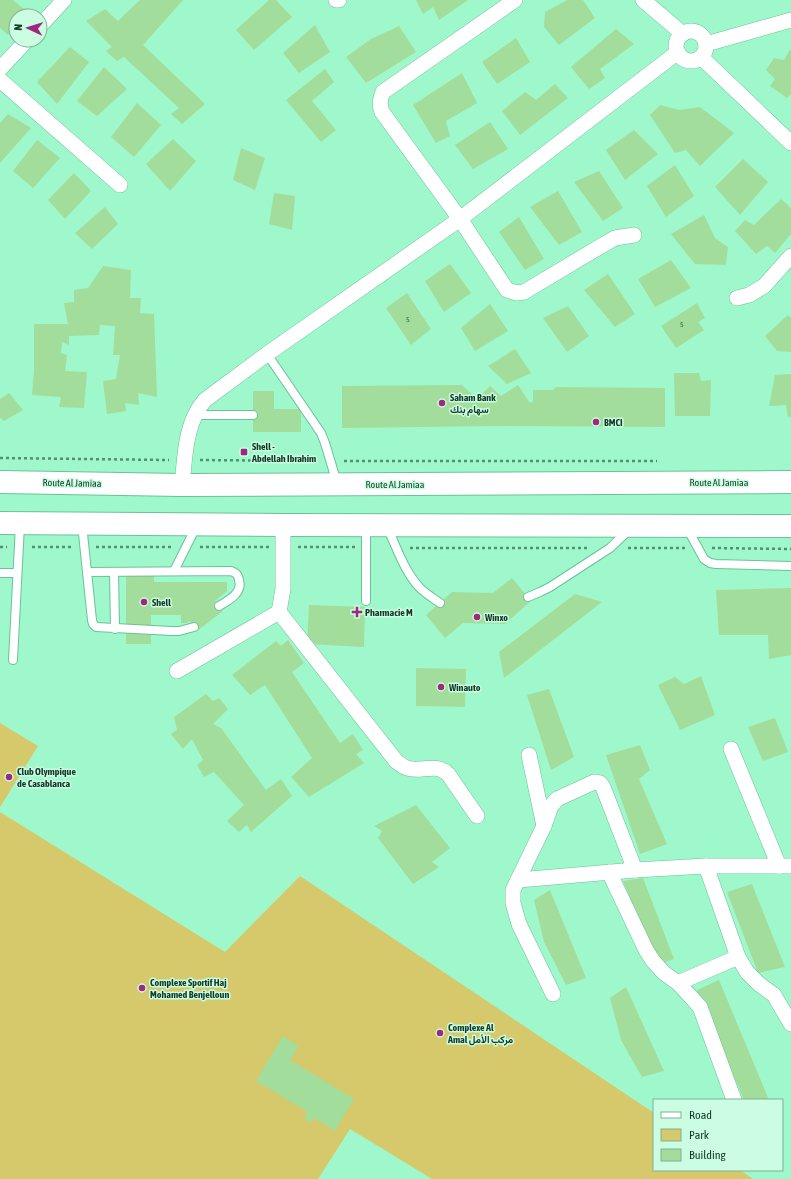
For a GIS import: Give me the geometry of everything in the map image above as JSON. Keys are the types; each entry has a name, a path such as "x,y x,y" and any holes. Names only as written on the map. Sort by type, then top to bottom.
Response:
{"main road":[{"name":"Route Al Jamiaa","path":"0,482 182,485 791,482"},
{"path":"10,523 791,526"}],"street":[{"path":"48,17 64,0"},
{"path":"516,0 383,92 380,98 382,112 460,219 507,290 517,293 524,292 615,238 634,235"},
{"path":"643,0 683,34"},
{"path":"791,20 703,50 694,60 682,58 677,47 677,42 683,34 690,32 697,33 702,36 703,50 791,143"},
{"path":"0,69 20,48"},
{"path":"182,485 188,438 195,415 205,400 267,354 460,219 678,52"},
{"path":"0,80 120,185"},
{"path":"738,298 749,295 764,286 791,256"},
{"path":"283,525 283,589 279,612 396,761 409,769 438,768 444,770 477,816"},
{"path":"177,671 279,612"},
{"path":"518,880 635,870 706,866 785,866 731,749"},
{"path":"529,754 544,826"},
{"path":"553,994 519,924 513,903 513,890 544,826 551,806 557,799 594,782 600,783 603,787 635,870"},
{"path":"706,866 738,957 747,972 759,984 774,994 791,1024"},
{"path":"609,872 646,950 664,973 692,996 700,1007 734,1099"},
{"path":"678,983 738,957"}],"lane":[{"path":"267,354 305,415 321,433 337,484"},
{"path":"195,415 253,415"},
{"path":"10,523 17,573 13,660"},
{"path":"82,524 93,624 96,628 180,631 194,627"},
{"path":"174,571 197,524"},
{"path":"366,601 376,525"},
{"path":"376,525 420,588 440,603"},
{"path":"528,597 550,587 610,548 633,525"},
{"path":"685,525 704,559 710,563 791,566"},
{"path":"87,572 224,570 236,573 239,578 240,585 237,593 219,606"},
{"path":"114,572 115,629"},
{"path":"0,573 17,573"}],"path":[{"path":"0,458 331,461 664,461"}],"green space":[{"name":"Club Olympique de Casablanca","path":"0,723 38,746 0,807"},
{"path":"0,812 225,952 300,876 653,1112 653,1171 741,1171 753,1179 432,1179 350,1129 318,1179 0,1179"}],"building":[{"path":"0,0 13,0 23,8 8,8 8,35 0,28"},
{"path":"140,0 183,0 143,45 205,104 182,124 171,114 179,108 124,57 117,61 106,51 112,47 86,21 105,9 118,21"},
{"path":"269,0 276,0 292,17 254,50 236,30"},
{"path":"416,0 468,0 439,20 433,7 423,14"},
{"path":"567,0 583,0 595,18 559,45 544,27 545,12"},
{"path":"315,25 330,52 299,73 283,53"},
{"path":"399,26 416,52 366,83 346,57 371,39"},
{"path":"616,29 634,44 600,69 605,78 589,89 571,67"},
{"path":"516,38 530,62 497,84 482,62"},
{"path":"70,47 89,62 57,104 37,82"},
{"path":"790,50 791,94 787,98 770,86 775,79 766,70 774,58 784,60"},
{"path":"104,67 127,89 97,116 77,101"},
{"path":"325,69 334,82 312,101 336,130 321,142 286,100"},
{"path":"462,73 477,103 446,121 450,136 436,143 413,105"},
{"path":"555,84 568,98 520,135 502,111 525,92 536,100"},
{"path":"137,103 161,125 134,157 111,137"},
{"path":"660,105 679,110 700,107 734,133 700,166 686,150 675,153 650,115"},
{"path":"8,114 31,128 0,163 0,123"},
{"path":"490,122 508,149 473,169 455,145"},
{"path":"634,130 658,154 625,180 606,150"},
{"path":"173,139 196,161 170,191 146,164"},
{"path":"37,140 60,158 33,188 13,171"},
{"path":"241,148 265,158 255,190 233,180"},
{"path":"743,159 768,182 740,215 715,187"},
{"path":"675,165 694,196 666,217 647,186"},
{"path":"599,171 623,208 603,221 574,182"},
{"path":"74,173 91,191 65,219 48,200"},
{"path":"558,191 582,232 559,245 530,207"},
{"path":"274,193 295,196 292,230 269,224"},
{"path":"781,199 791,208 791,234 775,253 767,246 756,254 735,231 745,220 754,225"},
{"path":"105,207 118,224 92,249 75,233"},
{"path":"704,215 715,238 728,247 726,265 695,264 671,234"},
{"path":"519,217 544,259 525,270 499,232"},
{"path":"671,260 691,288 655,307 638,279"},
{"path":"450,264 471,293 444,312 425,281"},
{"path":"103,266 131,270 130,298 141,298 140,313 154,314 157,397 138,393 139,405 125,403 126,411 107,414 103,381 116,379 120,355 113,355 115,326 100,325 99,335 69,336 69,345 62,342 61,353 67,355 65,371 87,372 84,408 59,407 61,397 32,395 34,370 34,324 68,324 64,303 74,302 74,290 88,288"},
{"path":"608,274 635,314 615,327 584,290"},
{"path":"407,293 431,329 411,345 386,308"},
{"path":"697,303 705,318 698,322 704,330 676,348 661,326"},
{"path":"490,304 508,331 475,351 461,328"},
{"path":"568,306 589,336 567,352 543,318"},
{"path":"788,315 791,318 791,352 777,351 765,336"},
{"path":"515,349 531,373 507,384 488,366"},
{"path":"674,373 699,373 701,381 711,380 710,416 675,416"},
{"path":"791,374 791,417 788,417 786,405 769,406 775,375"},
{"path":"462,385 477,399 490,386 501,396 518,385 530,403 533,401 533,390 553,390 556,387 665,388 665,427 500,426 342,428 342,386"},
{"path":"253,391 274,391 274,409 301,409 301,432 253,432"},
{"path":"9,393 23,410 4,421 0,418 0,399"},
{"path":"126,567 154,567 154,582 227,582 227,591 215,601 223,611 197,631 190,621 187,623 181,623 181,615 151,615 151,644 126,644"},
{"path":"512,578 531,601 505,624 463,623 445,638 426,615 452,592 493,593"},
{"path":"791,588 791,655 769,659 768,635 719,635 716,590"},
{"path":"575,594 602,602 504,678 499,652"},
{"path":"309,605 365,607 364,647 307,644"},
{"path":"288,640 304,663 292,672 340,743 353,734 363,750 356,754 364,763 309,797 291,777 312,758 265,685 250,695 232,675 276,641 281,646"},
{"path":"416,668 466,669 465,707 416,706"},
{"path":"701,676 715,715 680,730 658,685 675,677 684,684"},
{"path":"549,689 574,757 551,770 527,695"},
{"path":"206,694 213,701 219,698 228,709 213,724 221,728 266,790 281,779 292,796 251,832 247,825 239,832 227,821 244,805 214,772 204,777 197,765 203,760 192,739 183,749 171,734 177,730 174,717"},
{"path":"775,718 788,752 763,761 748,727"},
{"path":"640,745 650,770 639,779 667,844 640,854 606,755"},
{"path":"416,805 450,848 432,862 439,867 413,884 378,838 382,831 374,826"},
{"path":"643,878 674,959 658,965 623,881"},
{"path":"752,884 785,967 758,973 727,892"},
{"path":"550,890 586,978 566,985 544,942 534,900"},
{"path":"719,980 769,1099 744,1099 697,990"},
{"path":"626,987 664,1071 642,1077 621,1040 610,998"},
{"path":"283,1036 299,1046 290,1060 354,1099 335,1131 314,1118 312,1123 304,1118 308,1112 256,1081"}],"place":[{"name":"Saham Bank سهام بنك","path":"442,403"},
{"name":"BMCI","path":"596,422"},
{"name":"Shell - Abdellah Ibrahim","path":"244,452"},
{"name":"Shell","path":"144,602"},
{"name":"Pharmacie M","path":"357,612"},
{"name":"Winxo","path":"477,617"},
{"name":"Winauto","path":"441,687"},
{"name":"Club Olympique de Casablanca","path":"9,777"},
{"name":"Complexe Sportif Haj Mohamed Benjelloun","path":"142,988"},
{"name":"Complexe Al Amal مركب الأمل","path":"440,1033"}]}
